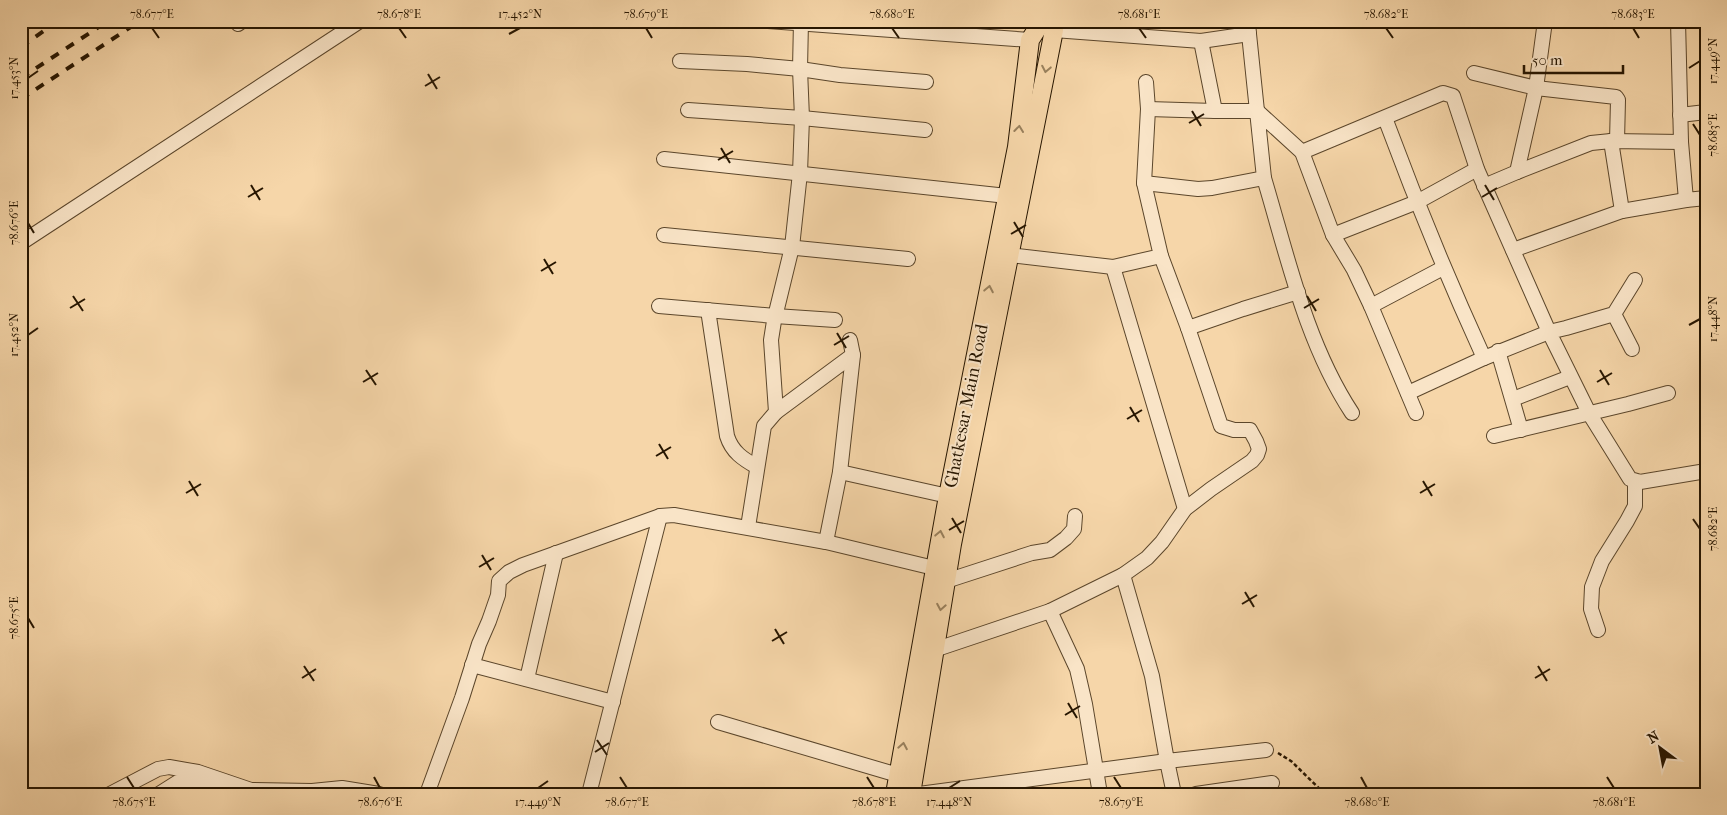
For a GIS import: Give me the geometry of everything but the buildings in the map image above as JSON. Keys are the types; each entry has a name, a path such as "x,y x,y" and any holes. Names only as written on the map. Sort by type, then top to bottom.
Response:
{"main road":[{"name":"Ghatkesar Main Road","path":"895,793 948,496 1002,254 1007,196 1017,147 1030,40 1045,23"},
{"name":"Ghatkesar Main Road","path":"911,794 1002,254 1045,23"},
{"path":"895,793 901,794"}],"street":[{"path":"21,243 360,21"},
{"path":"768,21 1030,40"},
{"path":"1518,172 1536,88 1545,21"},
{"path":"1678,21 1681,142 1686,200"},
{"path":"776,412 771,340 792,247 800,173 802,118 801,22"},
{"path":"1045,23 1201,41 1248,28 1264,178 1298,292 1325,366 1352,414"},
{"path":"1201,41 1214,111"},
{"path":"680,61 800,69 840,75 926,82"},
{"path":"1474,72 1536,88 1616,96 1618,100 1614,141 1622,211"},
{"path":"934,650 1050,611 1123,575 1147,558 1162,542 1185,509 1252,461 1257,455 1259,449 1250,430 1234,430 1221,426 1161,256 1144,183 1148,109 1146,82"},
{"path":"1302,152 1444,93 1453,96 1477,169 1549,332 1589,413 1626,474 1630,479 1640,482 1706,471"},
{"path":"1148,109 1257,111 1302,152 1332,235 1354,270 1371,306 1416,413"},
{"path":"688,110 802,118 925,130"},
{"path":"1680,115 1706,112"},
{"path":"1385,118 1443,268 1484,358"},
{"path":"1484,186 1591,143 1614,141 1681,142"},
{"path":"664,159 1007,196"},
{"path":"1332,235 1417,202 1477,169"},
{"path":"1144,183 1198,189 1264,178"},
{"path":"1513,250 1622,211 1706,198"},
{"path":"664,235 908,259"},
{"path":"1002,254 1113,267 1161,256"},
{"path":"1113,267 1185,509"},
{"path":"1371,306 1443,268"},
{"path":"1408,393 1498,351 1549,332 1614,314 1635,280"},
{"path":"1188,328 1298,292"},
{"path":"659,306 835,320"},
{"path":"708,310 727,436 733,450 740,458 757,467"},
{"path":"1614,314 1632,349"},
{"path":"826,542 840,472 853,355 850,340"},
{"path":"1498,351 1521,430"},
{"path":"748,527 764,426 776,412 853,355"},
{"path":"1513,399 1570,377"},
{"path":"1494,436 1668,392"},
{"path":"840,472 948,496"},
{"path":"1598,630 1591,609 1592,587 1602,561 1635,506 1635,481"},
{"path":"427,794 498,595 499,581 509,572 660,516 674,515 826,542 934,568"},
{"path":"590,794 660,516"},
{"path":"946,581 1032,553 1050,550 1066,538 1074,529 1075,516"},
{"path":"527,679 556,554"},
{"path":"1123,575 1152,676 1174,794"},
{"path":"1050,611 1077,669 1085,704 1100,794"},
{"path":"472,665 613,702"},
{"path":"718,722 898,775"},
{"path":"919,794 1095,770 1266,750"},
{"path":"110,794 158,769 169,767 198,772 251,790"},
{"path":"160,794 178,782 185,781 251,790 312,791 342,788 379,794"},
{"path":"1196,794 1272,783"}],"path":[{"path":"1266,750 1278,753 1291,761 1324,794"}],"railway":[{"path":"21,47 58,21"},
{"path":"21,78 108,21"},
{"path":"21,99 140,21"}]}
